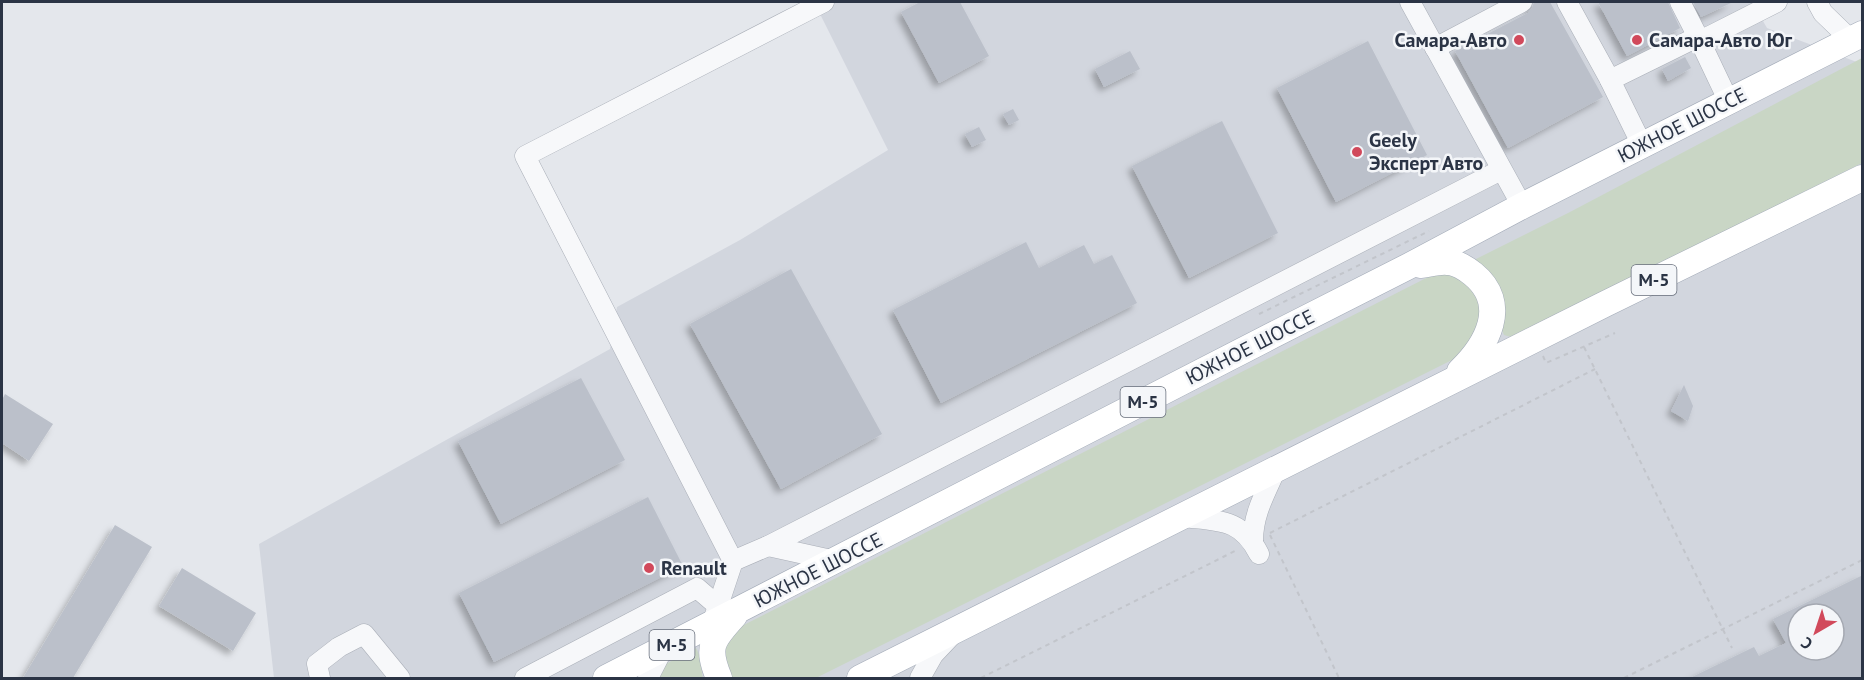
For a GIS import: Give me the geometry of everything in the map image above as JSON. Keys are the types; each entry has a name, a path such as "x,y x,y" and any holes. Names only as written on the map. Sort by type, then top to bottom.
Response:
{"main road":[{"name":"ЮЖНОЕ ШОССЕ","path":"606,678 663,650 723,614 836,561 1522,206 1857,37"},
{"name":"М-5","path":"860,678 1446,383 1863,178"},
{"path":"1409,266 1449,262 1467,269 1481,280 1489,293 1493,310 1490,328 1481,347 1469,362 1446,383"},
{"path":"719,678 712,652 723,614"}],"lane":[{"path":"723,614 733,561 525,156 824,2"},
{"path":"1410,2 1522,206"},
{"path":"1435,48 1522,2"},
{"path":"1567,2 1610,80 1642,145"},
{"path":"1680,2 1729,102"},
{"path":"1610,80 1689,41 1700,41 1777,2"},
{"path":"1817,2 1823,13 1857,37"},
{"path":"733,561 768,546 1501,170"},
{"path":"1261,543 1253,530 1257,510 1276,470"},
{"path":"1183,517 1230,523 1261,543"},
{"path":"768,546 836,561"},
{"path":"525,678 697,588 723,614"},
{"path":"920,678 933,655 959,629"},
{"path":"320,678 317,664 339,647 364,634 400,678"},
{"path":"648,678 663,650"}],"path":[{"path":"1259,314 1437,228"},
{"path":"1543,356 1546,363 1616,333"},
{"path":"1584,347 1732,648"},
{"path":"981,678 1261,543 1595,369"},
{"path":"1261,543 1339,678"},
{"path":"1624,678 1863,560"}],"shaded area":[{"path":"814,2 1752,2 1767,28 1862,64 1862,678 274,678 259,544 610,349 617,307 740,240 888,150"}],"green space":[{"path":"1862,58 1862,163 1511,337 1504,335 1472,261"},
{"path":"1438,272 1453,273 1474,286 1484,321 1462,355 816,678 721,678 724,635"},
{"path":"696,648 703,678 654,678 658,668"}],"building":[{"path":"920,2 960,2 989,56 939,83 901,12"},
{"path":"1534,2 1550,2 1603,97 1508,148 1455,51 1528,13"},
{"name":"Самара-Авто Юг","path":"1598,2 1668,2 1680,28 1627,56"},
{"path":"1693,2 1733,2 1701,17"},
{"path":"1368,41 1427,155 1336,202 1277,88"},
{"path":"1130,51 1140,69 1104,87 1095,69"},
{"path":"1685,57 1691,68 1668,81 1662,69"},
{"path":"1013,109 1019,120 1009,125 1003,114"},
{"path":"1222,121 1278,233 1189,278 1132,166"},
{"path":"979,127 986,140 972,147 965,134"},
{"path":"1026,242 1039,268 1084,245 1094,264 1112,255 1137,303 941,403 893,310"},
{"path":"791,269 882,434 781,489 690,324"},
{"path":"581,378 625,460 501,524 458,441"},
{"path":"1684,385 1693,406 1688,421 1671,411"},
{"path":"5,394 53,424 29,461 2,443 2,400"},
{"path":"648,497 683,566 494,662 459,593"},
{"path":"115,525 152,547 73,678 23,678"},
{"path":"182,568 256,613 233,651 159,606"},
{"path":"1863,575 1863,678 1690,678 1754,647 1759,656 1786,643 1786,662 1846,662 1846,602 1808,602"},
{"path":"1786,613 1786,643 1773,619"}],"place":[{"name":"Самара-Авто","path":"1519,40"},
{"name":"Самара-Авто Юг","path":"1637,40"},
{"name":"Geely Эксперт Авто","path":"1357,152"},
{"name":"Renault","path":"649,568"}]}
